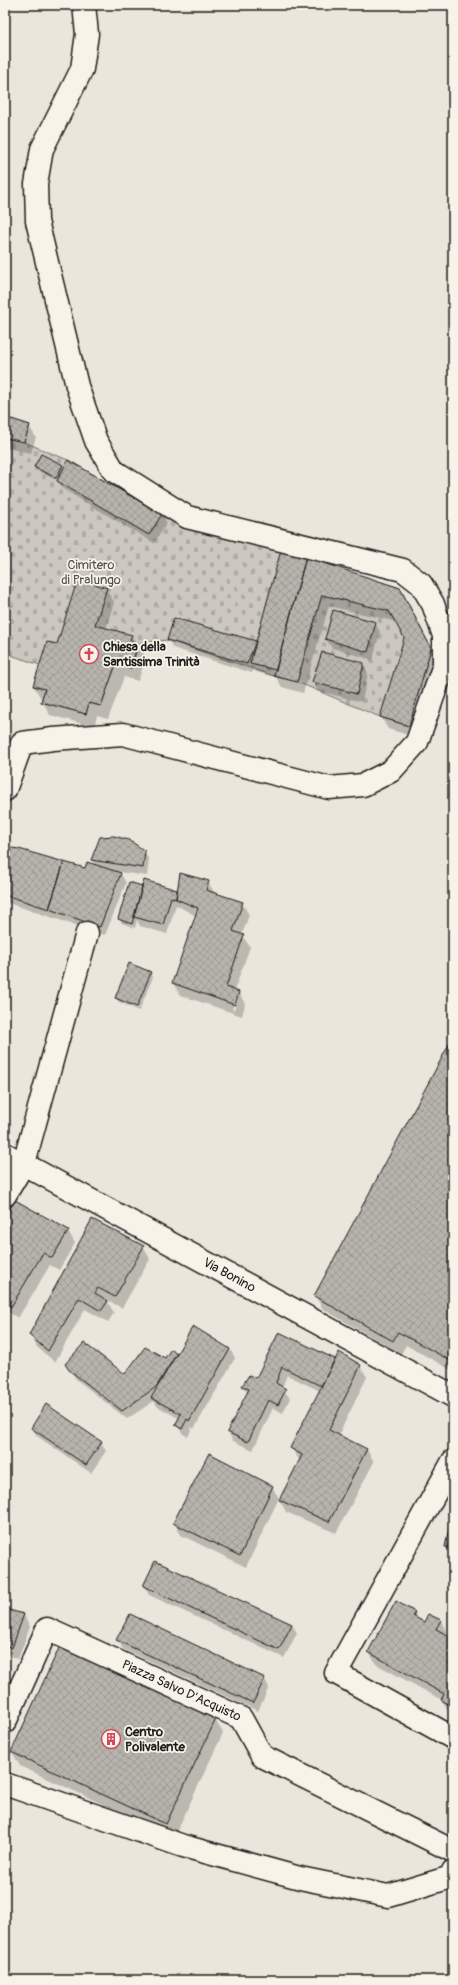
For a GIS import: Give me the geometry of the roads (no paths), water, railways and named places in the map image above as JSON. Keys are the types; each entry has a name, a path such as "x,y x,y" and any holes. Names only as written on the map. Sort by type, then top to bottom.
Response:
{"street":[{"path":"5,790 22,742 53,738 124,734 329,788 364,785 391,771 417,742 444,665 444,636 433,604 421,584 403,570 187,517 114,471 96,440 77,386 36,221 36,184 42,149 82,69 87,34 84,5"},
{"path":"5,1195 15,1159 87,934"},
{"name":"Via Bonino","path":"15,1159 453,1396"},
{"path":"453,1461 336,1673 453,1738"},
{"name":"Piazza Salvo D'Acquisto","path":"5,1722 48,1629 241,1718 262,1756 453,1851"},
{"path":"5,1784 183,1846 300,1878 388,1896 451,1877 453,1871"}],"place":[{"name":"Chiesa della Santissima Trinità","path":"89,654"},
{"name":"Centro Polivalente","path":"111,1739"}],"park label":[{"name":"Cimitero di Pralungo","path":"91,572"}]}
